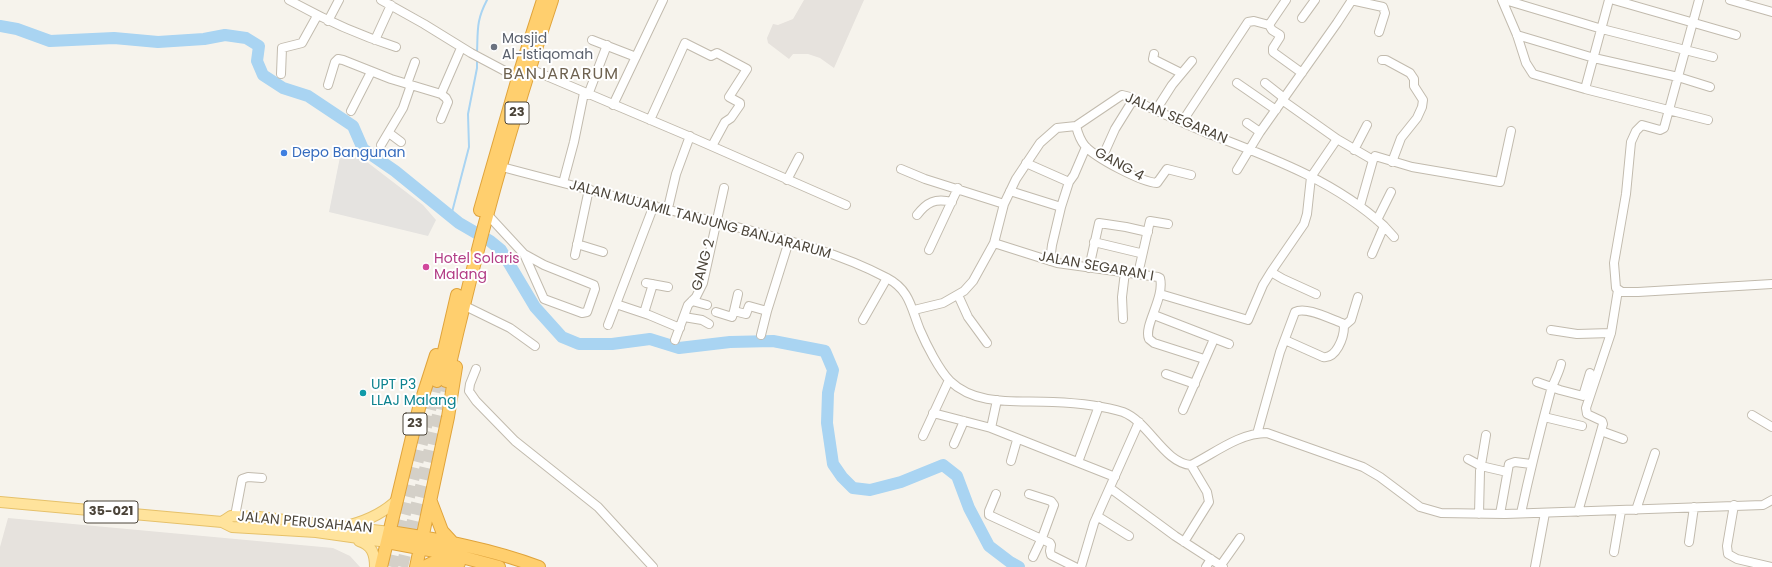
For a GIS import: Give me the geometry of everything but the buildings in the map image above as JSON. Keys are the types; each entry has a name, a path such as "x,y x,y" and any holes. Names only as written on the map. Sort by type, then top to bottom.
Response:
{"highway":[{"name":"23","path":"483,220 518,78 543,0"},
{"name":"23","path":"441,381 474,248 502,167 530,69 552,0"},
{"name":"23","path":"389,537 419,408 438,351 451,338 463,304 474,248"},
{"path":"416,567 452,397 457,360 451,338"},
{"path":"430,502 442,531 453,543"},
{"path":"381,567 389,537 421,543 450,554 499,567"},
{"path":"421,543 453,543 513,557 539,567"},
{"path":"424,567 436,561 448,561 480,567"}],"main road":[{"name":"35-021","path":"343,531 375,516 390,507 398,499"},
{"name":"JALAN PERUSAHAAN","path":"0,502 222,522 232,527 343,531"},
{"name":"JALAN PERUSAHAAN","path":"222,522 231,516 259,517 389,537"},
{"name":"35-021","path":"343,531 368,544 373,551 376,567"}],"street":[{"path":"288,0 328,21 396,47"},
{"path":"328,21 339,0"},
{"path":"381,0 471,54 518,78"},
{"path":"613,105 663,0"},
{"path":"1269,25 1286,0"},
{"path":"1302,18 1315,0"},
{"path":"1237,170 1260,132 1302,74 1351,0 1383,7 1385,13 1379,32"},
{"path":"1503,0 1602,29 1713,58"},
{"path":"1503,0 1526,63 1532,73 1586,89 1708,120"},
{"path":"1586,89 1609,0"},
{"path":"1614,0 1736,35"},
{"path":"1578,512 1601,431 1602,421 1587,414 1586,408 1611,333 1618,290 1615,286 1614,263 1626,194 1633,136 1639,126 1642,125 1658,130 1664,129 1700,0"},
{"path":"1730,0 1772,12"},
{"path":"375,40 391,5"},
{"path":"281,74 282,48 302,43 317,16"},
{"path":"1182,122 1245,24 1251,21 1269,25 1280,36 1273,48 1274,54 1302,74"},
{"path":"1517,35 1594,58 1678,77 1710,87"},
{"path":"592,40 636,57"},
{"path":"650,120 686,40 710,56 717,53 747,69 729,97 740,103 740,105 731,118 725,122 712,146"},
{"path":"563,183 586,94 607,45"},
{"path":"441,94 461,48"},
{"path":"1154,54 1152,59 1181,73"},
{"path":"328,85 334,62 338,59 343,60 371,72 441,94 448,102 441,119"},
{"path":"1382,60 1386,60 1410,72 1414,79 1415,87 1423,100 1422,107 1417,118 1401,138 1392,162"},
{"path":"1156,110 1181,73 1192,61"},
{"path":"381,145 403,108 415,62"},
{"path":"530,69 586,94 690,136 846,205"},
{"path":"350,110 371,72"},
{"path":"1236,83 1276,110"},
{"path":"1265,83 1283,99 1337,139 1372,160"},
{"name":"JALAN SEGARAN","path":"914,310 942,303 958,295 964,291 975,277 994,243 1004,204 1010,191 1026,163 1040,143 1055,129 1060,127 1076,126 1120,95 1128,96 1133,100 1182,122 1250,148 1311,177 1360,206 1381,223 1394,237"},
{"path":"1102,158 1115,129 1133,100"},
{"path":"1247,123 1260,132"},
{"path":"1354,150 1367,125"},
{"name":"GANG 4","path":"1076,126 1080,140 1086,147 1130,174 1157,183 1167,169 1190,175"},
{"path":"1360,206 1372,160 1375,156 1392,162 1440,172 1500,182 1511,131"},
{"path":"389,133 401,142"},
{"path":"668,208 676,174 690,136"},
{"path":"1204,359 1154,343 1149,340 1148,331 1160,294 1248,320 1263,285 1304,224 1308,210 1311,177 1337,139"},
{"path":"1050,261 1052,245 1061,207 1069,182 1086,147"},
{"path":"787,180 799,157"},
{"path":"1026,163 1069,182"},
{"name":"JALAN MUJAMIL TANJUNG BANJARARUM","path":"502,167 589,190 668,208 789,241 848,261 887,278 903,289 914,310 929,350 949,380 965,392 975,396 997,400 1054,402 1099,406 1123,412 1139,422 1174,458 1184,464 1191,465"},
{"path":"901,169 925,179 958,188 1004,204"},
{"name":"GANG 2","path":"675,340 688,305 696,297 702,283 724,188"},
{"path":"929,250 958,188"},
{"path":"575,256 589,190"},
{"path":"1010,191 1061,207"},
{"path":"1372,254 1391,192"},
{"path":"917,215 925,205 930,202 943,200 952,202"},
{"path":"608,325 654,205"},
{"path":"483,220 524,254 544,265 594,285 595,289 589,309 586,313 582,313 548,301 542,295 537,280 524,254"},
{"path":"1138,274 1151,220 1168,224"},
{"path":"1090,268 1094,242 1098,225 1100,223 1148,232"},
{"path":"761,335 789,241"},
{"path":"1094,242 1140,253"},
{"name":"JALAN SEGARAN I","path":"994,243 1050,261 1090,268 1156,276 1160,278 1160,294"},
{"path":"577,244 604,252"},
{"path":"537,280 544,265"},
{"path":"1123,318 1122,298 1125,272"},
{"path":"1271,272 1293,285 1316,294"},
{"path":"863,320 887,278"},
{"path":"644,313 649,283 668,287"},
{"path":"1618,290 1625,292 1638,292 1772,284"},
{"path":"716,312 732,317 738,294"},
{"path":"958,295 968,317 987,344"},
{"path":"1282,346 1328,358 1334,353 1344,326 1351,320 1358,297"},
{"path":"692,301 707,305"},
{"path":"463,304 510,328 535,346"},
{"path":"616,304 644,313 680,328"},
{"path":"734,311 745,314 748,307 751,306 767,311"},
{"path":"1256,434 1282,346 1294,314 1300,310 1308,311 1342,323 1344,326"},
{"path":"1154,315 1229,344"},
{"path":"684,317 702,320 708,324"},
{"path":"1551,330 1577,334 1611,333"},
{"path":"1183,410 1214,338"},
{"path":"1521,512 1544,417 1552,388 1561,364"},
{"path":"476,369 469,391 476,401 515,440 598,507 653,567"},
{"path":"1537,382 1552,388 1583,396 1590,373"},
{"path":"1166,374 1195,384"},
{"path":"923,436 949,380"},
{"path":"991,428 997,400"},
{"path":"1078,462 1099,406"},
{"path":"933,413 991,428 1017,440 1115,477"},
{"path":"1752,415 1772,427"},
{"path":"1544,417 1582,426"},
{"path":"954,444 964,421"},
{"path":"1081,567 1097,516 1139,422"},
{"path":"1601,431 1623,439"},
{"path":"1184,542 1209,502 1207,492 1191,465 1241,438 1267,433 1364,467 1380,477 1409,500 1426,509 1453,515 1521,512 1545,513 1621,511 1766,504 1772,500"},
{"path":"1479,514 1481,466 1486,435"},
{"path":"1011,461 1017,440"},
{"path":"1636,510 1655,453"},
{"path":"1468,459 1481,466 1507,472"},
{"path":"1500,514 1507,484 1507,472 1510,464 1514,462 1532,464"},
{"path":"235,516 242,479 248,476 262,478"},
{"path":"1110,488 1184,542 1222,566 1240,538"},
{"path":"996,494 989,511 989,515 1042,538 1052,545 1050,551 1051,555 1075,567"},
{"path":"1029,494 1051,501 1054,505 1033,558"},
{"path":"1734,505 1728,535 1727,552 1731,557 1749,565 1771,567"},
{"path":"1689,542 1694,507"},
{"path":"1614,552 1621,511"},
{"path":"1535,567 1545,513"},
{"path":"1097,516 1129,536"},
{"path":"1206,567 1211,559"}],"shaded area":[{"path":"804,0 864,0 834,68 820,58 808,54 793,54 789,59 768,43 767,38 773,24 778,25 793,19"},
{"path":"342,147 352,149 423,205 436,220 428,236 329,212"},
{"path":"8,518 333,548 350,556 360,567 0,567 0,547"}],"waterway":[{"path":"477,53 479,20 487,0"},
{"path":"0,26 17,29 50,41 114,38 158,42 204,39 225,35 246,38 259,46 257,61 263,75 283,88 308,96 353,126 363,149 395,171 459,223 490,241 501,250 535,307 562,337 579,344 612,344 650,339 679,348 730,342 773,341 825,351 833,370 828,393 827,423 833,464 842,477 853,488 870,490 901,482 943,465 957,476 969,508 989,546 1019,567"},
{"path":"451,216 469,147 468,114 477,68 477,59"}],"tunnel":[{"path":"392,567 437,381"},
{"path":"402,567 446,381"}],"place":[{"name":"Masjid Al-Istiqomah","path":"494,47"},
{"name":"Depo Bangunan","path":"284,153"},
{"name":"Hotel Solaris Malang","path":"426,267"},
{"name":"UPT P3 LLAJ Malang","path":"363,393"}],"district":[{"name":"BANJARARUM","path":"561,75"}]}
